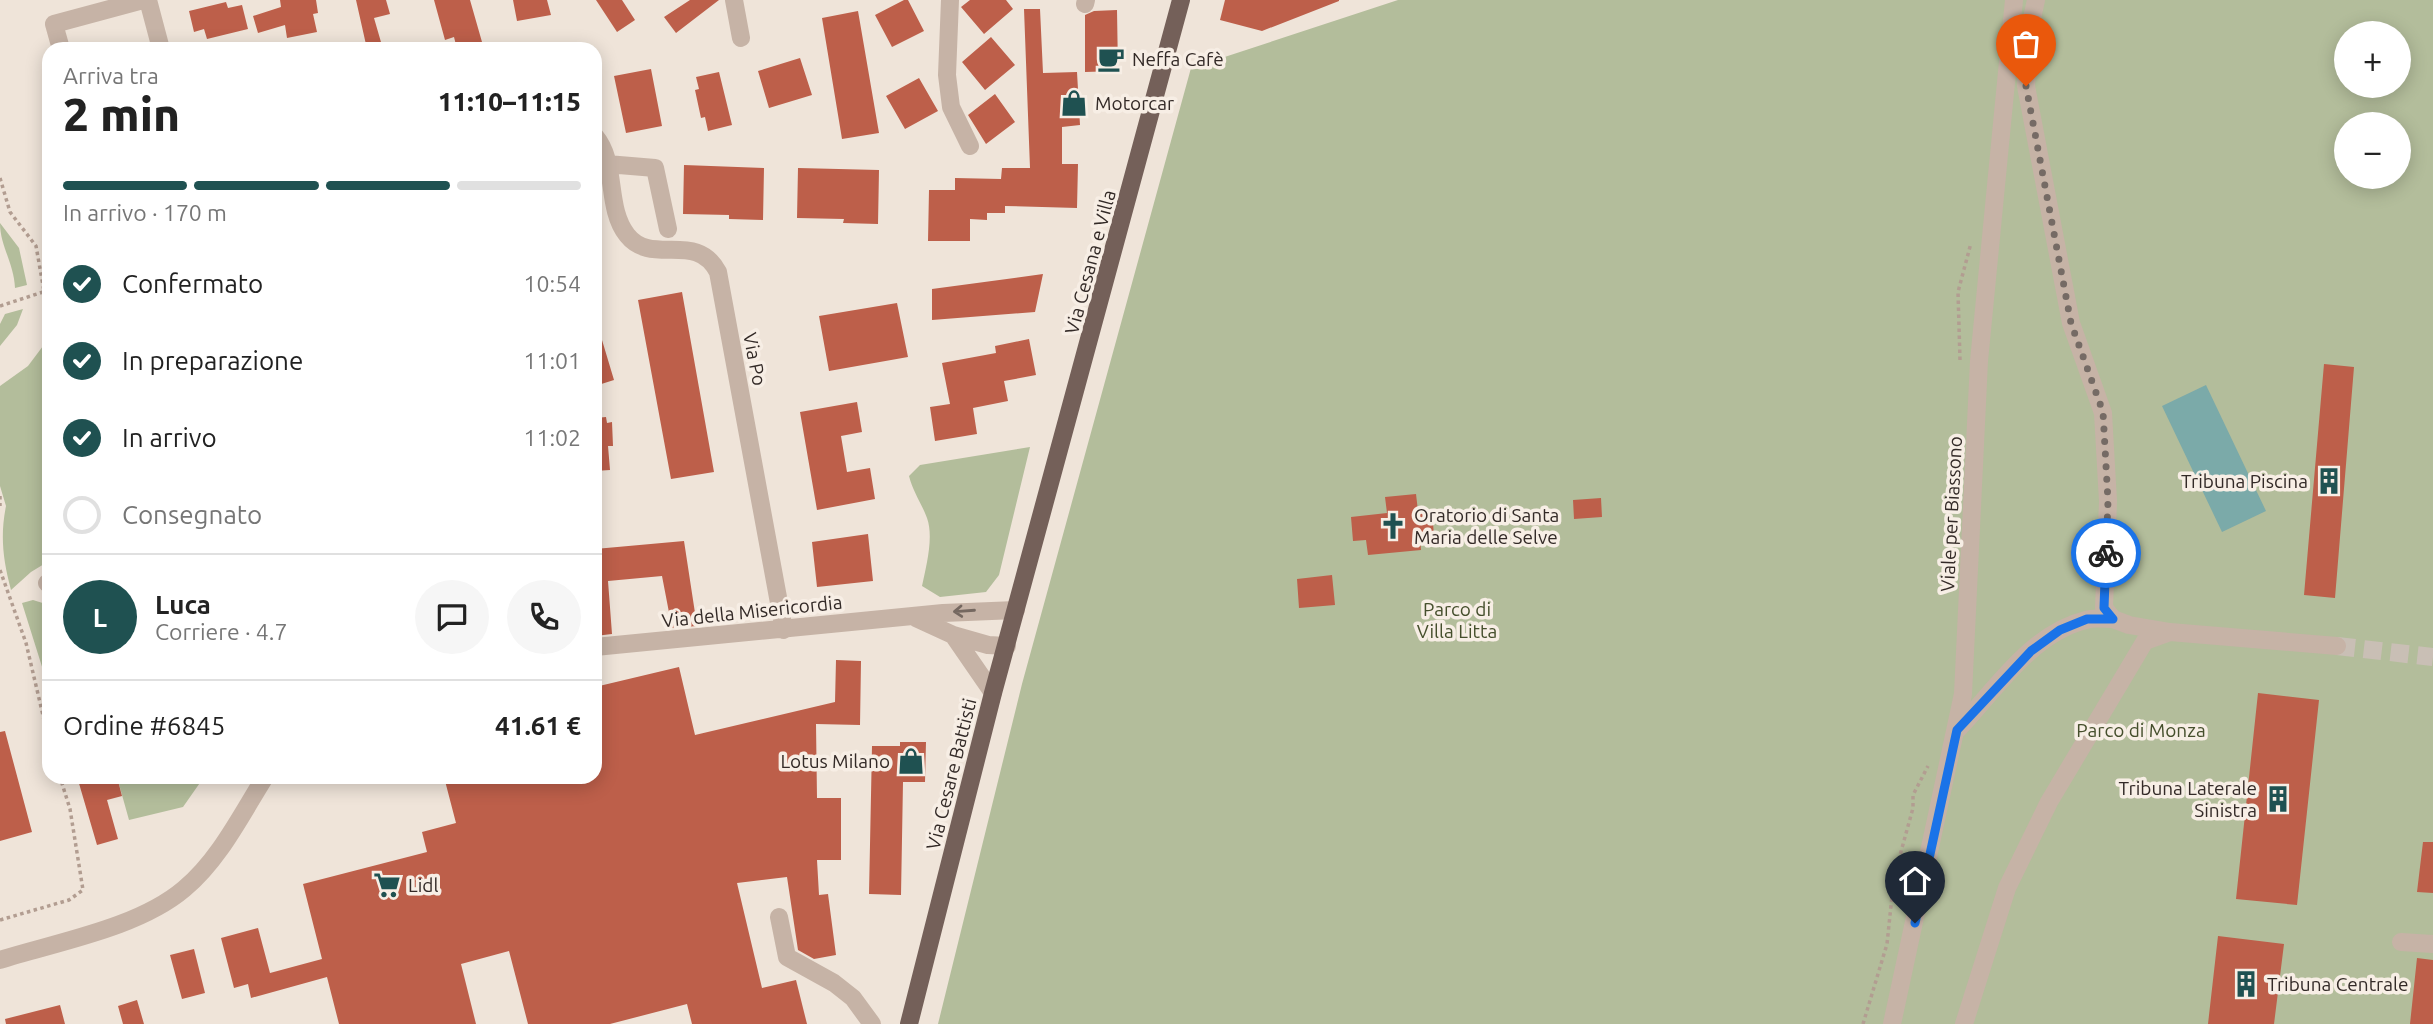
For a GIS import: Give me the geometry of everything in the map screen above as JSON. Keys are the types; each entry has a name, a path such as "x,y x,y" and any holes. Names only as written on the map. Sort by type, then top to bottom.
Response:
{"main road":[{"name":"Via Cesana e Villa","path":"1036,535 1181,0"},
{"name":"Via Cesare Battisti","path":"909,1024 1036,535"}],"street":[{"path":"59,42 54,24 146,0 159,42"},
{"path":"734,0 741,38"},
{"path":"950,0 947,75 951,107 970,146"},
{"name":"Viale per Biassono","path":"1892,1024 1963,694 1979,361 2014,0"},
{"path":"2036,0 2029,33 2026,86 2071,323 2103,412 2108,501 2104,608 2113,619"},
{"name":"Via Po","path":"602,152 607,164 616,210 627,236 649,249 701,252 712,261 718,272 784,630"},
{"path":"607,164 655,168 667,229"},
{"name":"Via della Misericordia","path":"602,646 1016,610"},
{"name":"Via della Misericordia","path":"913,617 953,635 988,645 1007,646"},
{"path":"1957,730 2031,651 2060,630 2087,619 2113,619 2170,632 2337,646"},
{"path":"1964,1024 2007,888 2049,802 2145,642 2170,632"},
{"path":"953,635 993,694"},
{"path":"0,960 140,916 184,889 215,855 261,784"},
{"path":"779,916 787,957 844,990 872,1024"},
{"path":"2401,942 2433,944"}],"path":[{"path":"0,178 10,212 36,247 42,270"},
{"path":"1960,365 1958,292 1971,241"},
{"path":"0,306 42,292"},
{"path":"1950,567 1949,507 1956,462"},
{"path":"0,496 0,506"},
{"path":"0,570 26,643 42,711"},
{"path":"1863,1024 1887,944 1894,877 1913,808 1913,795 1929,761"},
{"path":"0,920 69,900 83,890 70,809 62,784"}],"green space":[{"path":"1398,0 2433,0 2433,1024 938,1024 1022,684 1191,68"},
{"path":"0,223 19,248 27,285 15,288"},
{"path":"23,309 17,325 0,346 0,324 5,314"},
{"path":"42,347 42,565 11,590 3,548 6,506 0,486 0,386 28,366"},
{"path":"1030,447 999,575 986,592 940,597 922,586 930,534 925,513 909,476 920,465"},
{"path":"33,600 42,603 42,667 22,603"},
{"path":"119,784 199,784 183,807 129,820"}],"water":[{"path":"2206,385 2266,511 2222,532 2162,406"}],"building":[{"path":"280,0 316,0 318,13 313,14 317,32 287,38 285,25 258,33 253,16 281,7"},
{"path":"356,0 386,0 390,14 374,18 381,42 365,42"},
{"path":"434,0 470,0 482,42 455,42 454,37 445,40"},
{"path":"513,0 547,0 551,15 517,21"},
{"path":"596,0 622,0 635,20 617,32"},
{"path":"690,0 719,0 676,33 664,17"},
{"path":"908,0 924,31 892,47 875,15"},
{"path":"970,0 1006,0 1013,9 984,34 961,7"},
{"path":"1225,0 1339,1 1262,31 1220,20"},
{"path":"226,2 228,8 242,5 248,29 207,39 204,29 194,32 189,11"},
{"path":"1024,9 1040,9 1043,73 1077,72 1080,125 1062,127 1062,164 1078,164 1077,208 1005,206 1005,213 987,213 987,220 970,219 970,241 928,241 929,190 955,190 955,178 1001,179 1002,168 1030,168"},
{"path":"1117,10 1118,71 1085,72 1085,15 1094,11"},
{"path":"858,11 879,133 842,139 822,18"},
{"path":"991,37 1015,65 985,90 962,62"},
{"path":"800,58 812,95 769,108 758,71"},
{"path":"651,69 662,126 626,133 614,76"},
{"path":"719,72 732,125 708,131 705,117 701,118 695,90 699,89 696,77"},
{"path":"919,78 938,111 905,129 886,96"},
{"path":"995,94 1015,122 986,144 968,115"},
{"path":"684,165 764,168 763,220 729,219 729,215 683,214"},
{"path":"798,168 879,170 878,224 843,223 844,219 797,218"},
{"path":"1043,274 1035,312 932,320 932,289"},
{"path":"682,292 714,472 671,479 638,300"},
{"path":"897,303 908,357 829,371 819,316"},
{"path":"1029,339 1036,375 1004,381 1008,401 973,408 977,434 935,441 930,407 950,404 942,363 996,353 995,346"},
{"path":"602,340 614,380 602,384"},
{"name":"Tribuna Piscina","path":"2324,364 2354,367 2335,598 2304,595"},
{"path":"857,402 862,432 841,436 847,472 870,468 875,499 817,510 800,412"},
{"path":"602,417 606,417 607,423 612,422 613,446 608,446 610,470 602,471"},
{"name":"Oratorio di Santa Maria delle Selve","path":"1416,494 1418,511 1432,510 1434,536 1420,537 1421,550 1368,555 1366,540 1353,541 1351,517 1387,513 1385,497"},
{"path":"1601,498 1602,517 1574,519 1573,500"},
{"path":"868,534 873,581 817,587 812,542"},
{"path":"684,541 697,626 672,628 662,576 608,581 612,634 602,635 602,548"},
{"path":"1332,575 1335,605 1299,608 1297,579"},
{"path":"836,660 861,661 860,725 816,724 817,798 841,798 841,860 817,860 819,895 828,894 836,955 814,959 798,950 787,877 737,883 762,988 796,980 807,1024 692,1024 687,1004 610,1024 528,1024 509,951 461,964 476,1024 339,1024 327,977 251,998 248,984 234,988 221,938 258,928 270,973 322,959 303,884 427,852 422,832 456,823 446,784 602,784 602,685 679,667 695,735 835,702"},
{"name":"Tribuna Laterale Sinistra","path":"2258,693 2319,700 2297,905 2236,899"},
{"path":"5,731 32,832 0,841 0,732"},
{"path":"900,742 926,742 925,782 903,782 901,895 869,894 872,746 900,746"},
{"path":"79,784 119,784 122,796 107,800 118,839 97,845"},
{"path":"2423,842 2433,842 2433,893 2417,892"},
{"name":"Tribuna Centrale","path":"2218,936 2284,944 2274,1024 2208,1024"},
{"path":"194,949 205,993 182,999 170,955"},
{"path":"2417,958 2433,960 2433,1024 2410,1024"},
{"path":"137,1000 144,1024 123,1024 118,1006"},
{"path":"60,1005 65,1024 6,1024 5,1019"}],"tunnel":[{"path":"2337,646 2433,657"}],"way so far":[{"path":"2026,86 2071,323 2103,412 2108,501 2106,553"}],"place":[{"name":"Neffa Cafè","path":"1111,59"},
{"name":"Motorcar","path":"1074,103"},
{"name":"Tribuna Piscina","path":"2329,481"},
{"name":"Oratorio di Santa Maria delle Selve","path":"1393,526"},
{"name":"Lotus Milano","path":"911,761"},
{"name":"Tribuna Laterale Sinistra","path":"2278,799"},
{"name":"Lidl","path":"387,885"},
{"name":"Tribuna Centrale","path":"2246,984"}],"route":[{"path":"1915,923 1957,730 2031,651 2060,630 2087,619 2113,619 2104,608 2106,553"}],"park label":[{"name":"Parco di Villa Litta","path":"1457,620"},
{"name":"Parco di Monza","path":"2141,730"}]}
